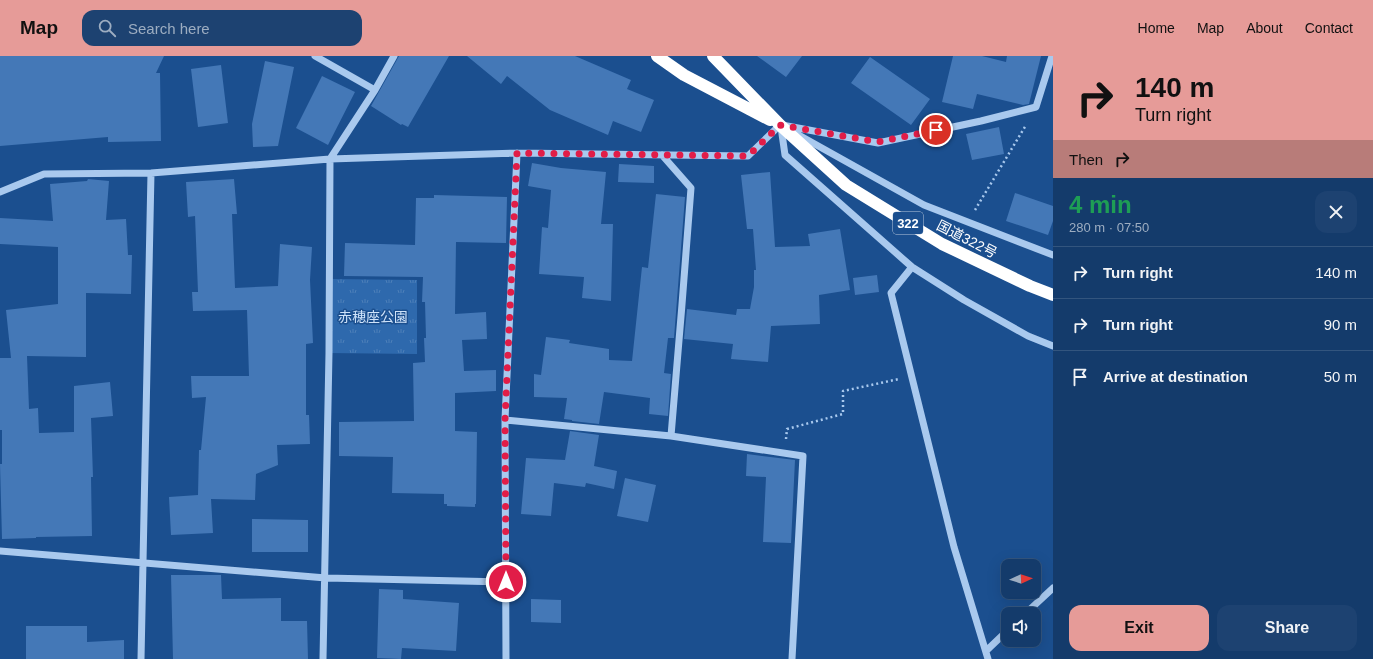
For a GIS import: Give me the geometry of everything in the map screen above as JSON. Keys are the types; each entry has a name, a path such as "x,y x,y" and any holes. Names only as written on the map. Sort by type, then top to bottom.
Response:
{"highway":[{"name":"国道322号","path":"657,56 684,75 780,125"},
{"name":"国道322号","path":"713,56 780,125 846,185 942,244 1030,286 1053,295"}],"street":[{"path":"316,56 376,90"},
{"path":"323,659 326,578 330,159 376,90 394,56"},
{"path":"780,125 878,142 981,121 1036,107 1052,56"},
{"path":"0,192 44,174 151,173 330,159 517,153 748,156 780,125"},
{"path":"780,125 924,205 1053,255"},
{"path":"780,125 785,156 912,268 964,300 1028,336 1053,346"},
{"path":"506,659 505,420 517,153"},
{"path":"662,155 691,188 678,347 678,375 671,436"},
{"path":"141,659 151,173"},
{"path":"912,268 891,293 954,547 988,659"},
{"path":"505,420 671,436 803,456 792,659"},
{"path":"0,551 326,578 506,582"},
{"path":"1033,607 1053,588"},
{"path":"986,651 1001,637"}],"path":[{"path":"968,222 1036,107"},
{"path":"785,454 787,429 843,414 844,391 912,376"}],"green space":[{"name":"赤穂座公園","path":"330,279 417,280 417,354 329,353"}],"building":[{"path":"0,56 164,56 156,73 160,73 161,141 108,142 108,137 0,146"},
{"path":"399,56 449,56 408,127 402,124 401,125 371,106"},
{"path":"467,56 575,56 631,80 627,89 654,100 641,132 613,121 608,135 550,110 507,76 501,84"},
{"path":"757,56 802,56 786,77"},
{"path":"953,56 982,56 1006,62 1007,56 1041,56 1029,104 1023,105 977,94 973,109 942,102"},
{"path":"870,57 930,99 911,125 851,83"},
{"path":"265,61 294,67 278,146 253,147 252,124"},
{"path":"221,65 228,123 198,127 191,69"},
{"path":"322,76 355,92 328,145 296,128"},
{"path":"999,127 1004,154 972,160 966,134"},
{"path":"532,163 561,168 606,172 601,224 613,224 611,301 582,298 584,277 539,274 542,227 548,228 551,190 528,186"},
{"path":"619,164 654,166 654,183 618,182"},
{"path":"770,172 775,247 810,246 808,234 840,229 850,290 819,295 820,324 771,326 768,362 731,359 733,344 684,339 687,309 736,315 737,309 750,309 754,287 754,270 756,270 753,229 747,229 741,175"},
{"path":"88,179 109,181 106,220 126,219 128,255 132,255 131,294 86,293 86,357 27,356 29,409 38,408 39,433 74,432 74,386 110,382 113,416 91,418 93,477 91,477 92,536 2,539 0,464 2,464 2,430 0,430 0,358 11,358 6,310 58,304 58,247 0,244 0,218 53,221 50,184 87,181"},
{"path":"234,179 237,214 232,214 235,288 278,286 280,244 312,247 310,280 313,343 306,344 306,415 309,415 310,444 277,445 278,465 256,474 255,500 211,499 213,533 171,535 169,497 198,495 199,450 201,450 206,397 192,398 191,376 249,376 247,310 193,311 192,292 198,292 195,216 188,217 186,182"},
{"path":"1015,193 1053,206 1053,221 1048,235 1006,221"},
{"path":"656,194 685,197 674,338 668,338 664,373 671,374 668,416 649,414 650,398 604,392 599,424 564,419 567,398 534,397 534,374 541,375 546,337 570,340 569,343 609,349 609,360 632,361 642,267 648,268"},
{"path":"434,195 507,197 506,243 456,242 455,314 486,312 487,339 462,340 464,371 496,370 496,391 455,393 455,431 477,432 475,507 447,506 447,504 444,504 444,494 392,493 393,457 339,456 339,422 414,421 413,363 425,362 424,338 426,338 425,302 422,302 423,277 344,276 345,243 415,245 416,198 434,198"},
{"path":"877,275 879,292 855,295 853,278"},
{"path":"570,431 599,435 594,466 617,471 614,489 586,483 585,487 554,483 551,516 521,514 526,458 565,460"},
{"path":"747,454 795,460 791,543 763,542 766,477 746,476"},
{"path":"625,478 656,485 648,522 617,516"},
{"path":"252,519 308,520 308,552 252,552"},
{"path":"171,575 221,575 222,599 281,598 281,621 307,621 308,659 173,659"},
{"path":"379,589 403,590 403,599 459,603 456,651 402,648 401,659 377,658"},
{"path":"531,599 561,600 561,623 531,622"},
{"path":"26,626 87,626 87,642 124,640 124,659 26,659"}],"route":[{"path":"506,582 505,420 517,153 748,156 780,125 878,142 936,130"}]}
